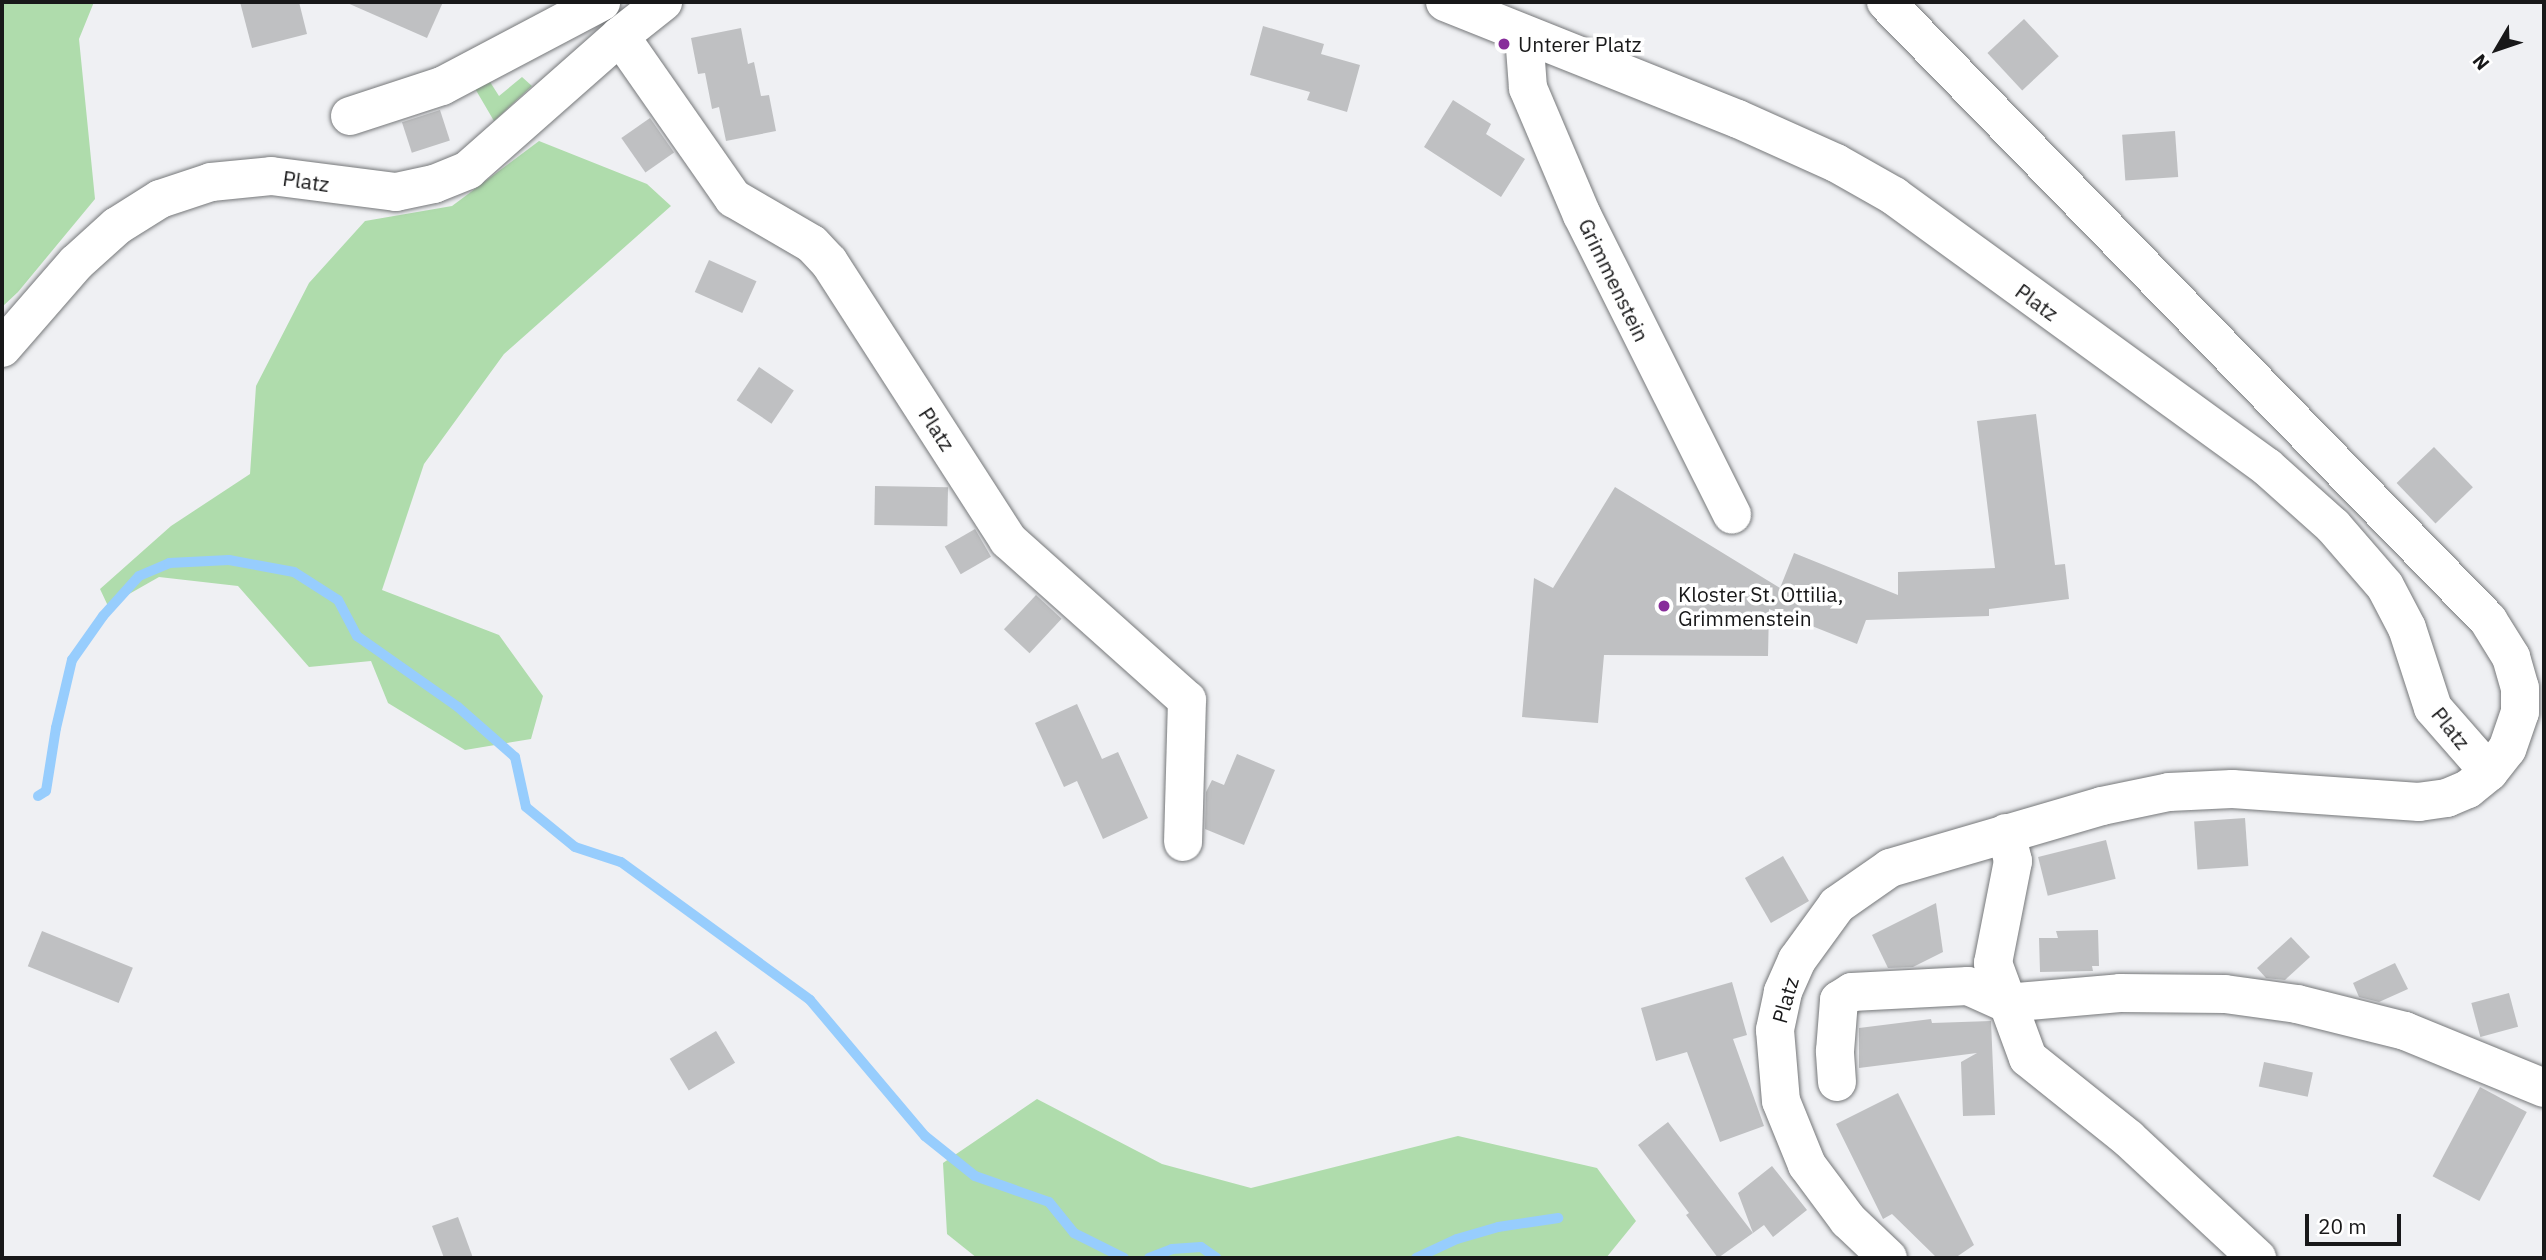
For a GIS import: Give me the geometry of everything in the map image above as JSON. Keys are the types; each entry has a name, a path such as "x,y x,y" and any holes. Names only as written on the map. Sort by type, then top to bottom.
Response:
{"street":[{"path":"350,116 442,86 601,2"},
{"name":"Platz","path":"1446,2 1738,119 1847,169 1894,197 2267,467 2333,526 2385,586 2407,628 2433,708 2489,772"},
{"name":"Platz","path":"1886,2 2488,620 2511,657 2521,700 2521,712 2507,749 2489,772 2468,789 2447,798 2419,802 2232,789 2169,792 2102,806 1890,868 1837,905 1797,960 1783,992 1775,1030 1781,1101 1807,1165 1848,1220 1888,1258"},
{"name":"Platz","path":"2,348 76,263 117,226 160,199 211,183 271,176 396,192 434,184 475,164 637,15 733,198 812,244 829,262 1008,540 1186,700 1183,842"},
{"name":"Grimmenstein","path":"1527,36 1525,48 1528,88 1576,202 1732,515"},
{"path":"2006,833 2013,861 1993,963 2028,1058 2129,1139 2257,1258"},
{"path":"1837,1082 1835,1051 1839,1000 1852,992 1968,986 2006,1003 2120,993 2225,994 2297,1003 2405,1031 2544,1088"}],"green space":[{"path":"2,2 94,2 79,39 95,199 18,292 2,307"},
{"path":"485,74 499,96 522,77 532,86 494,121 470,80"},
{"path":"539,141 647,184 671,206 504,354 424,464 382,590 499,635 543,696 531,739 465,750 388,703 371,661 309,667 238,586 159,577 108,606 100,589 171,526 250,474 256,386 309,283 365,221 452,206"},
{"path":"1037,1099 1162,1164 1251,1188 1458,1136 1597,1168 1636,1221 1606,1258 977,1258 947,1234 943,1163"}],"building":[{"path":"240,2 299,2 307,34 252,48"},
{"path":"345,2 443,2 427,38"},
{"path":"2024,19 2059,56 2022,90 1987,53"},
{"path":"1263,26 1324,44 1321,54 1360,65 1347,112 1307,100 1310,92 1250,75"},
{"path":"741,28 748,64 754,62 761,96 769,95 776,131 726,141 719,107 712,109 705,73 698,74 691,38"},
{"path":"1453,100 1491,124 1486,134 1525,159 1501,197 1424,147"},
{"path":"440,110 450,140 412,153 402,122"},
{"path":"650,118 674,152 645,172 621,138"},
{"path":"2175,131 2178,177 2125,181 2122,135"},
{"path":"709,260 757,281 742,313 695,292"},
{"path":"759,367 794,390 771,424 737,400"},
{"path":"2036,414 2055,565 2065,564 2069,599 1989,609 1989,616 1866,620 1857,644 1769,609 1768,656 1604,655 1598,723 1522,717 1534,578 1553,588 1615,487 1780,588 1794,553 1898,595 1898,572 1995,568 1977,421"},
{"path":"2434,447 2473,487 2435,523 2397,483"},
{"path":"875,486 948,487 947,526 874,525"},
{"path":"975,529 991,557 961,574 945,546"},
{"path":"1036,595 1062,619 1030,653 1004,629"},
{"path":"1077,704 1102,759 1118,752 1148,818 1103,839 1077,781 1064,787 1035,723"},
{"path":"1237,754 1275,770 1244,845 1205,829 1206,792 1212,780 1224,785"},
{"path":"2245,818 2248,866 2197,869 2194,822"},
{"path":"2106,840 2116,879 2048,896 2038,857"},
{"path":"1783,856 1809,901 1771,923 1745,878"},
{"path":"1936,903 1943,952 1913,967 1888,968 1872,935"},
{"path":"2098,930 2099,966 2092,966 2093,971 2040,972 2039,938 2058,938 2056,931"},
{"path":"42,931 133,968 119,1003 28,966"},
{"path":"2291,937 2310,957 2285,980 2266,978 2257,968"},
{"path":"2395,963 2408,989 2379,1002 2359,997 2353,983"},
{"path":"1732,982 1747,1035 1733,1039 1764,1126 1720,1142 1687,1052 1656,1061 1641,1008"},
{"path":"2509,993 2518,1027 2480,1037 2471,1003"},
{"path":"1931,1019 1932,1023 1991,1021 1995,1115 1963,1116 1961,1062 1977,1053 1859,1068 1859,1028"},
{"path":"716,1031 735,1063 689,1091 670,1059"},
{"path":"2264,1062 2313,1072 2308,1097 2259,1086"},
{"path":"2480,1087 2527,1112 2479,1201 2433,1176"},
{"path":"1898,1093 1974,1245 1955,1258 1937,1258 1892,1214 1883,1219 1836,1124"},
{"path":"1668,1122 1753,1233 1718,1258 1686,1215 1689,1213 1638,1145"},
{"path":"1772,1166 1807,1210 1773,1237 1764,1225 1753,1233 1738,1193"},
{"path":"458,1217 473,1258 444,1258 432,1226"}],"waterway":[{"path":"38,796 46,791 56,728 72,660 103,616 139,576 169,563 229,560 294,572 338,600 357,636 458,707 515,757 526,807 575,847 621,862 810,1000 925,1136 975,1176 1049,1202 1074,1233 1124,1258"},
{"path":"1416,1258 1457,1239 1498,1227 1558,1218"},
{"path":"1149,1258 1172,1249 1201,1247 1217,1258"}],"place":[{"name":"Unterer Platz","path":"1504,44"},
{"name":"Kloster St. Ottilia, Grimmenstein","path":"1664,606"}]}
